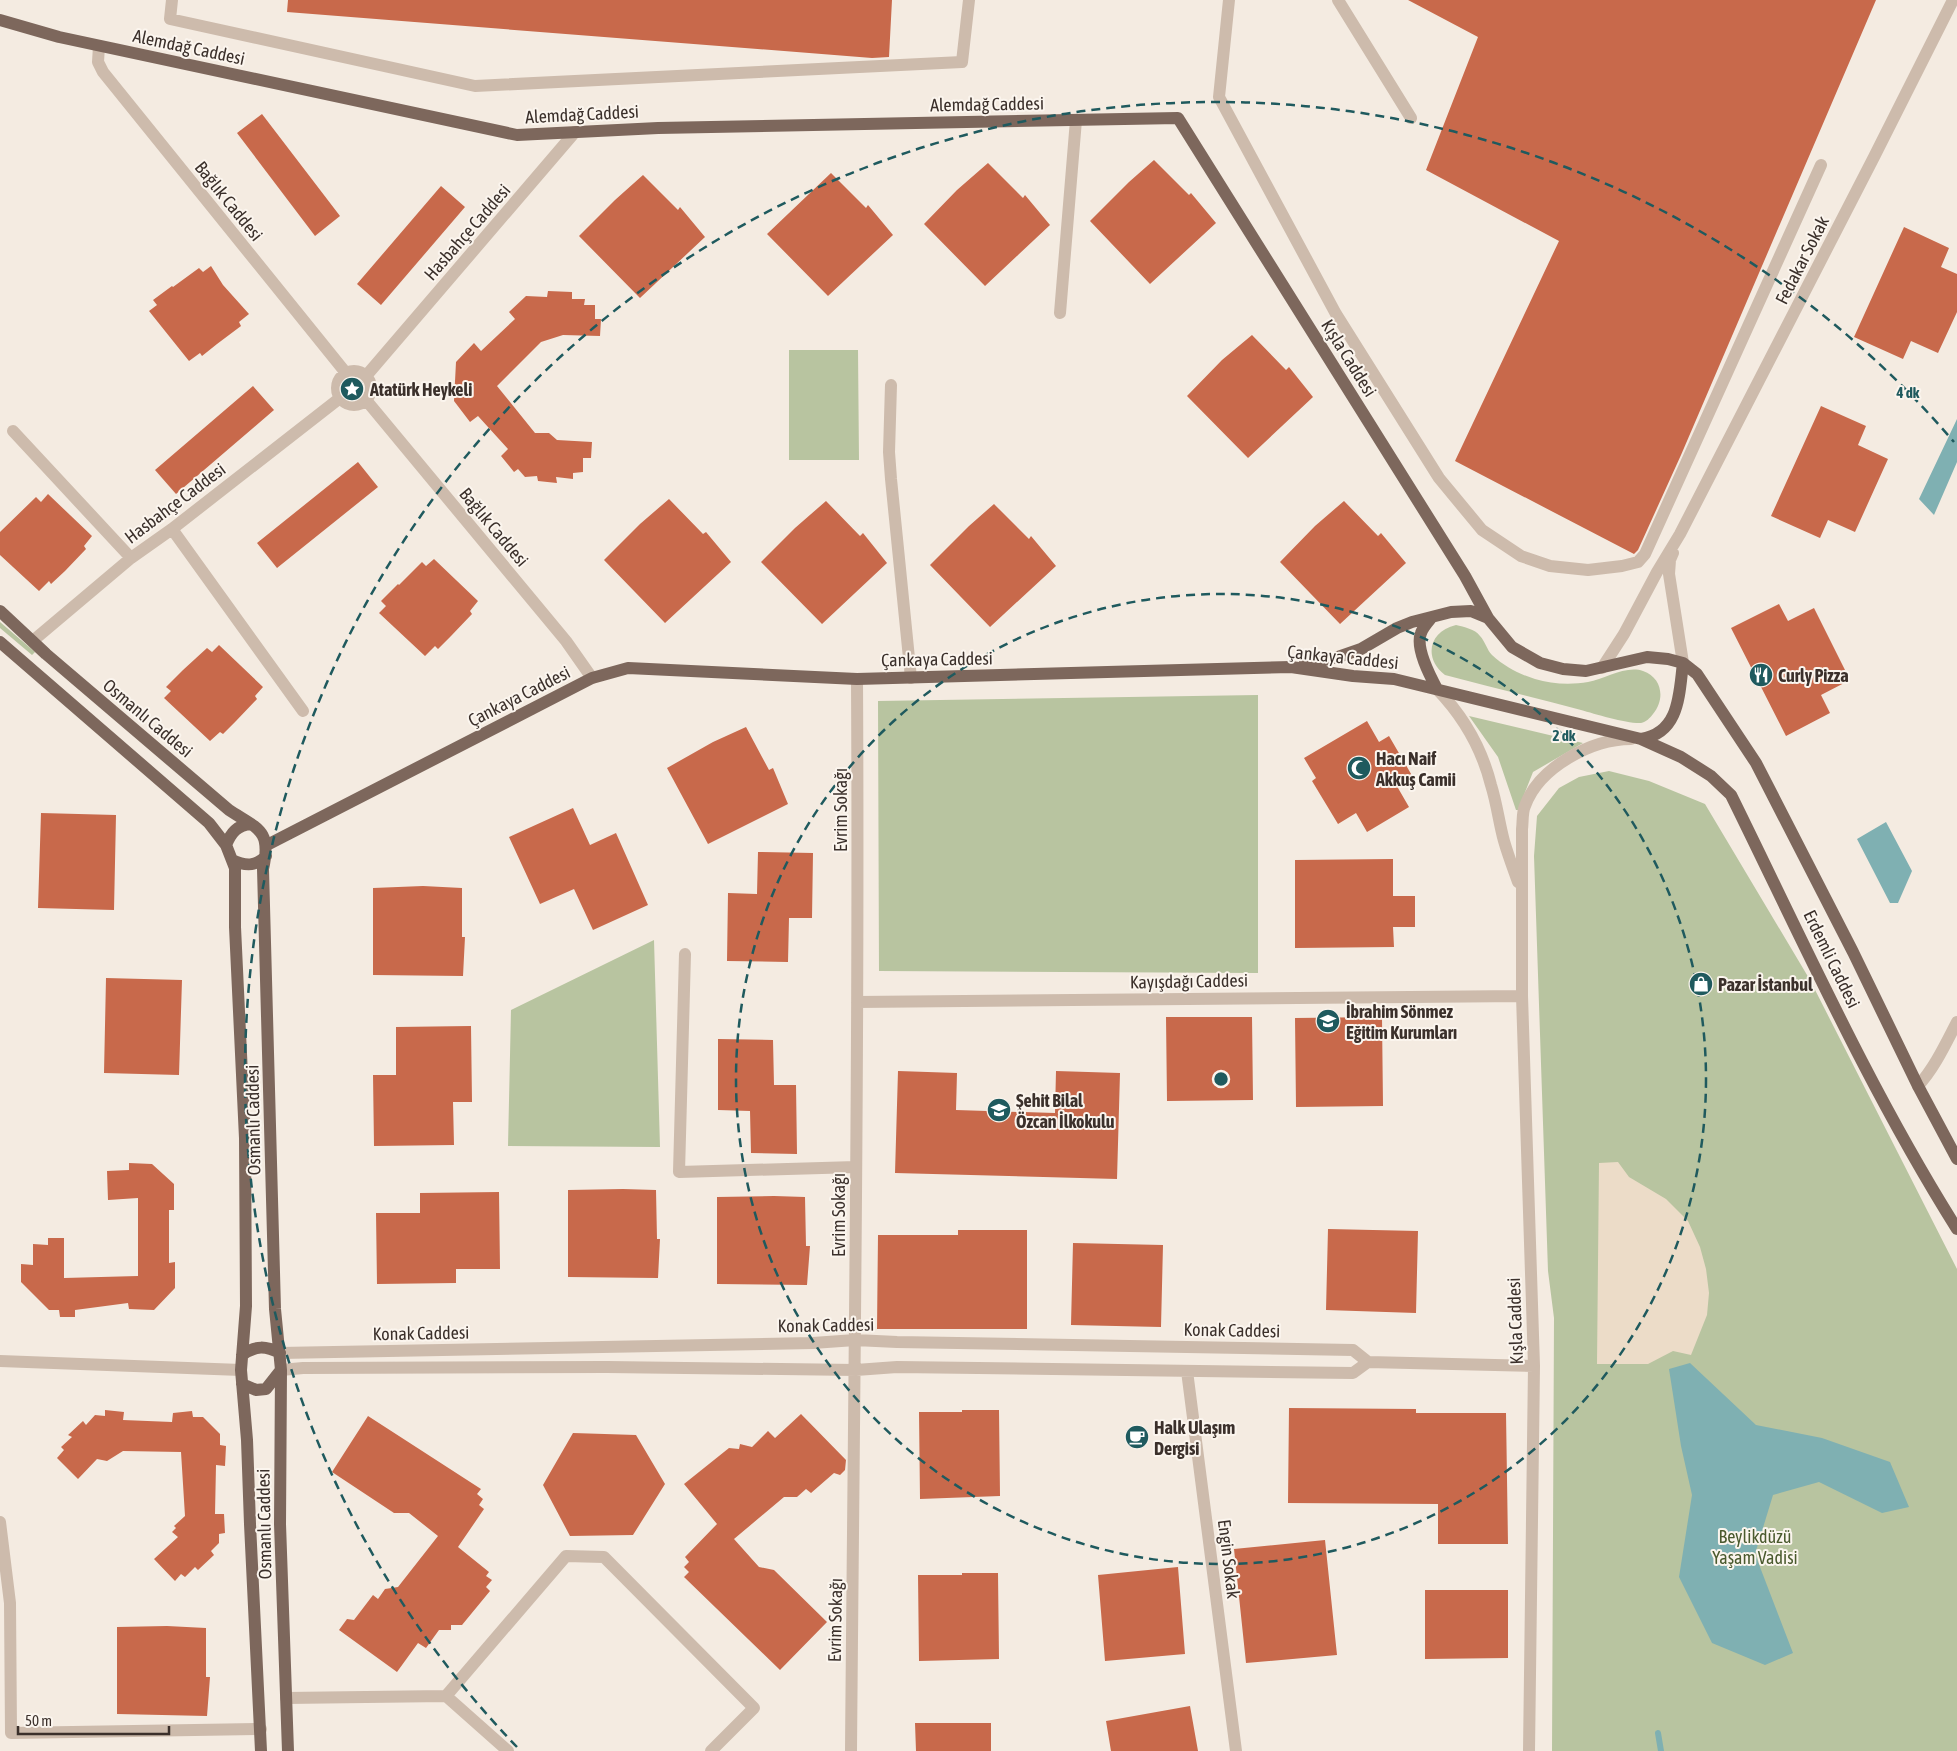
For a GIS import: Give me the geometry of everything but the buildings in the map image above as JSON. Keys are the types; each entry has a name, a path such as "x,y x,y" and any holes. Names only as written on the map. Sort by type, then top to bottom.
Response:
{"main road":[{"name":"Alemdağ Caddesi","path":"0,20 99,46 517,135 658,128 1178,118"},
{"name":"Kışla Caddesi","path":"1178,118 1465,576 1488,618 1512,647 1540,662 1563,669 1586,671 1647,657 1683,663"},
{"name":"Osmanlı Caddesi","path":"0,611 46,654 222,804 251,824 263,835 266,851 263,869 275,1309 281,1370 280,1524 288,1751"},
{"path":"1291,667 1338,658 1361,649 1397,628 1451,612 1471,611 1488,618"},
{"path":"1432,617 1420,635 1424,662 1437,690"},
{"name":"Osmanlı Caddesi","path":"0,642 210,823 226,845 235,868 235,927 245,1138 246,1306 241,1370 247,1440 261,1751"},
{"path":"1641,739 1651,737 1663,731 1672,719 1677,705 1683,663"},
{"name":"Erdemli Caddesi","path":"1683,663 1697,674 1756,763 1853,952 1918,1086 1957,1159"},
{"name":"Çankaya Caddesi","path":"266,851 592,678 628,668 856,679 1291,667 1353,676 1392,679 1641,739"},
{"name":"Erdemli Caddesi","path":"1641,739 1681,756 1711,776 1731,795 1874,1083 1921,1171 1957,1229"},
{"path":"226,845 236,829 251,824"},
{"path":"232,860 242,865 255,864 266,851"},
{"path":"242,1355 262,1346 280,1353"},
{"path":"242,1384 256,1390 266,1389 281,1370"}],"street":[{"path":"172,0 170,19 475,86 962,62 969,0"},
{"path":"1229,0 1219,97 1336,314 1439,478 1482,530 1521,556 1550,566 1569,569 1607,568 1638,562 1645,554 1821,165"},
{"path":"1338,0 1411,118"},
{"name":"Fedakar Sokak","path":"1680,534 1953,0"},
{"name":"Bağlık Caddesi","path":"99,46 98,62 103,72 346,373"},
{"path":"1060,313 1076,120"},
{"name":"Hasbahçe Caddesi","path":"366,376 575,132"},
{"path":"356,371 366,376 370,386 369,395 366,400 353,405 343,402 337,387 341,376 356,371"},
{"path":"891,385 889,452 911,678"},
{"name":"Hasbahçe Caddesi","path":"35,639 131,558 172,529 340,398"},
{"name":"Bağlık Caddesi","path":"366,400 566,641 592,678"},
{"path":"13,431 131,558"},
{"path":"172,529 303,711"},
{"path":"1680,534 1670,560 1669,574 1683,663"},
{"path":"1602,668 1624,634 1657,572 1680,534"},
{"name":"Evrim Sokağı","path":"851,1751 856,1370 856,679"},
{"path":"1437,690 1465,722 1483,762 1491,784 1504,841 1521,891"},
{"name":"Kışla Caddesi","path":"1529,1751 1534,1366 1522,996 1521,891 1524,806 1536,786 1546,775 1569,758 1591,746 1616,739 1641,739"},
{"path":"686,954 679,1172 856,1167"},
{"name":"Kayışdağı Caddesi","path":"857,1002 1522,996"},
{"path":"1918,1086 1940,1055 1957,1022"},
{"name":"Konak Caddesi","path":"280,1353 813,1343 856,1340 1353,1350 1368,1362 1534,1366"},
{"path":"0,1361 241,1370"},
{"name":"Konak Caddesi","path":"281,1370 303,1368 607,1367 1353,1373 1368,1362"},
{"name":"Engin Sokak","path":"1187,1372 1236,1751"},
{"path":"0,1522 10,1603 11,1733 260,1729"},
{"path":"446,1696 566,1556 604,1557 754,1708 711,1751"},
{"path":"286,1698 446,1696 508,1751"}],"green space":[{"path":"789,350 858,350 859,460 789,460"},
{"path":"0,622 35,652 32,655 0,628"},
{"path":"1456,625 1478,634 1492,655 1507,667 1541,681 1575,684 1623,671 1643,671 1650,674 1658,684 1660,696 1657,708 1645,722 1628,722 1445,675 1434,661 1432,646 1440,633"},
{"path":"1258,695 1258,973 879,971 878,701"},
{"path":"1469,716 1583,743 1533,772 1518,810 1516,810 1498,757"},
{"name":"Beylikdüzü Yaşam Vadisi","path":"1609,771 1649,781 1705,804 1810,980 1957,1269 1957,1751 1552,1751 1554,1318 1548,1271 1534,856 1537,816 1559,788 1579,777"},
{"path":"654,940 660,1147 508,1146 511,1010"}],"shaded area":[{"path":"1618,1162 1629,1177 1666,1199 1688,1221 1700,1247 1706,1269 1709,1293 1707,1315 1691,1355 1673,1351 1648,1364 1597,1364 1599,1163"}],"water":[{"path":"1957,419 1957,462 1934,515 1919,499"},
{"path":"1886,822 1912,871 1898,903 1890,903 1857,839"},
{"path":"1690,1363 1756,1425 1822,1438 1890,1462 1909,1507 1882,1513 1819,1482 1773,1495 1755,1554 1793,1653 1765,1665 1712,1643 1679,1577 1692,1495 1681,1446 1669,1369"}],"waterway":[{"path":"1658,1733 1661,1751"}],"place":[{"name":"Atatürk Heykeli","path":"352,389"},
{"name":"Curly Pizza","path":"1761,675"},
{"name":"Hacı Naif Akkuş Camii","path":"1359,768"},
{"name":"Pazar İstanbul","path":"1701,984"},
{"name":"İbrahim Sönmez Eğitim Kurumları","path":"1328,1021"},
{"name":"Şehit Bilal Özcan İlkokulu","path":"999,1110"},
{"name":"Halk Ulaşım Dergisi","path":"1137,1437"}]}
